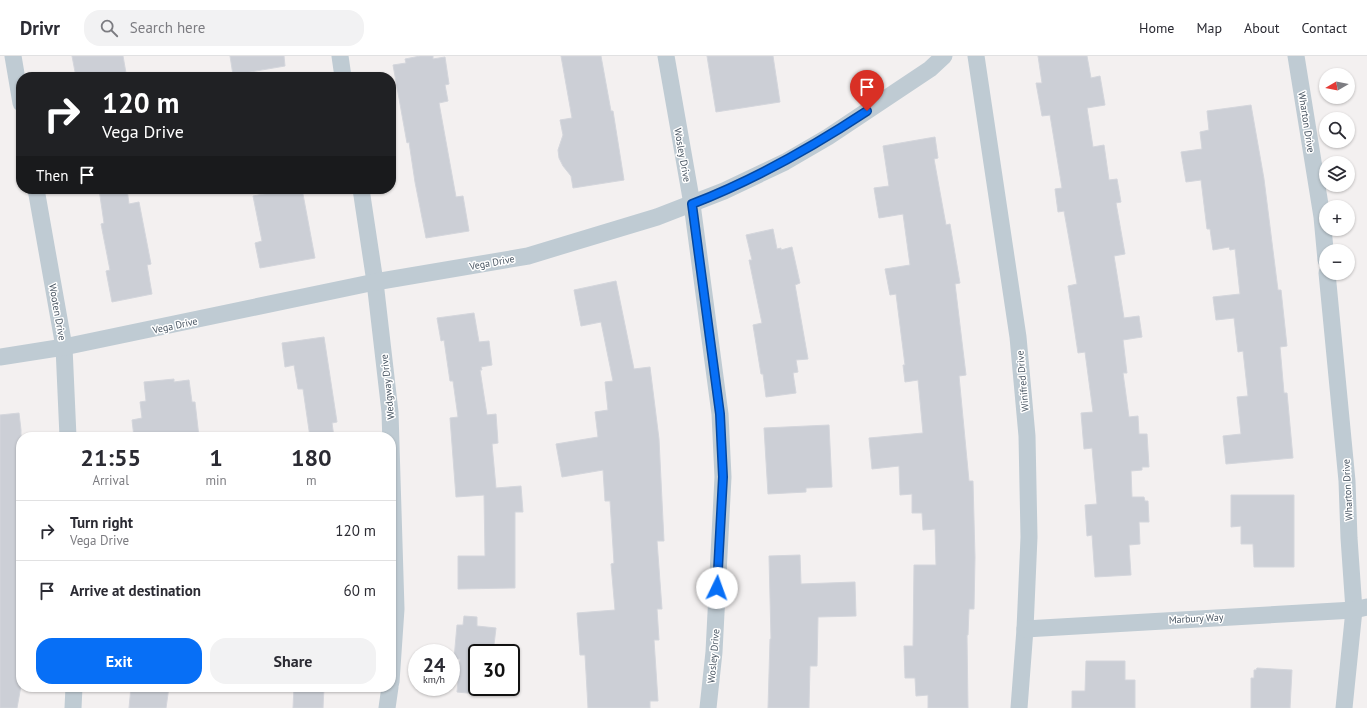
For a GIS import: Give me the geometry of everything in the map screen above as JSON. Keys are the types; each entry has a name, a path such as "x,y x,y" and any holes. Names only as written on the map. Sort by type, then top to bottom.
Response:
{"street":[{"path":"13,56 16,74"},
{"path":"340,56 342,72"},
{"name":"Wosley Drive","path":"666,56 692,204 720,414 723,477 714,652 708,708"},
{"name":"Vega Drive","path":"0,357 64,347 375,282 528,256 657,217 724,191 779,165 822,140 930,69 944,56"},
{"name":"Winifred Drive","path":"976,56 1018,337 1027,436 1029,538 1026,629 1019,708"},
{"name":"Wharton Drive","path":"1296,56 1322,217 1325,244"},
{"name":"Wooten Drive","path":"37,194 64,347 68,432"},
{"name":"Wedgway Drive","path":"362,194 375,282 390,412 391,432"},
{"name":"Wharton Drive","path":"1328,280 1347,481 1349,538 1361,608 1344,708"},
{"name":"Marbury Way","path":"1026,629 1361,608"},
{"path":"73,708 74,692"},
{"path":"387,708 389,692"}],"building":[{"path":"72,56 123,56 126,72 75,72"},
{"path":"230,56 284,56 285,66 250,72 233,72"},
{"path":"420,56 433,56 433,59 445,57 449,84 445,85 448,101 439,103 456,197 463,196 469,231 426,238 409,142 407,143 396,82 396,72 394,72 393,65 406,63 405,59"},
{"path":"561,56 601,56 611,111 613,111 624,180 573,188 571,176 559,158 558,150 563,135 560,120 572,118"},
{"path":"707,56 773,56 780,102 716,112"},
{"path":"1038,56 1087,56 1091,78 1100,76 1105,105 1087,108 1093,147 1104,145 1109,180 1117,179 1121,202 1116,203 1125,254 1114,256 1124,318 1139,316 1142,337 1123,340 1127,373 1123,373 1129,417 1138,416 1139,434 1147,434 1149,467 1142,467 1142,470 1131,471 1132,497 1144,497 1145,501 1148,501 1149,522 1139,522 1140,544 1129,545 1131,575 1095,577 1092,535 1087,536 1085,505 1097,504 1092,448 1084,449 1081,413 1093,412 1085,352 1078,353 1068,286 1077,284 1064,211 1058,212 1055,189 1062,188 1050,115 1042,116 1036,83 1042,83"},
{"path":"1251,105 1264,179 1278,290 1281,290 1287,346 1280,347 1284,393 1287,393 1293,458 1226,464 1223,436 1241,434 1237,397 1248,396 1243,351 1238,352 1234,318 1216,320 1213,297 1240,294 1235,249 1230,250 1229,247 1213,250 1210,229 1207,229 1201,180 1186,182 1181,152 1202,149 1200,132 1209,130 1207,111"},
{"path":"935,137 938,158 934,159 946,225 950,224 960,283 955,284 966,375 959,376 969,481 973,481 975,557 974,609 969,609 967,635 968,708 928,708 928,695 916,696 915,678 905,678 904,646 913,646 914,565 936,565 935,529 923,530 922,513 912,513 912,494 900,495 899,466 872,469 869,438 923,433 918,380 905,382 903,365 905,365 896,294 890,295 885,269 910,265 903,214 879,218 874,188 889,186 883,146"},
{"path":"100,194 128,194 129,204 139,202 151,264 147,265 152,294 112,302 106,271 110,270 101,224 104,223"},
{"path":"264,194 303,194 315,258 260,268 255,243 262,241 253,196"},
{"path":"773,229 777,249 781,248 781,250 792,247 800,283 795,285 808,359 796,360 798,372 793,373 796,393 766,397 753,325 762,323 749,260 752,260 746,235"},
{"path":"616,281 634,369 650,367 659,439 664,541 657,541 662,609 657,609 659,640 654,640 658,701 650,701 650,708 588,708 585,655 580,655 577,613 615,610 611,564 614,563 610,501 605,501 603,470 562,477 556,444 598,437 595,412 608,410 605,382 613,381 601,322 581,326 574,290"},
{"path":"474,313 479,342 489,341 492,365 481,367 482,370 480,370 487,415 496,414 498,443 492,444 496,488 521,486 523,512 515,512 515,588 458,589 458,556 485,556 484,495 456,497 450,418 458,417 453,381 450,381 444,340 441,341 437,318"},
{"path":"324,337 337,422 332,423 333,432 309,432 303,389 298,389 294,365 285,367 282,343"},
{"path":"174,379 174,382 189,380 192,402 195,402 198,432 133,432 132,420 142,418 140,402 146,401 144,382"},
{"path":"19,413 21,430 21,432 16,432 16,692 20,692 17,708 0,708 0,415"},
{"path":"829,425 832,487 806,488 806,492 768,494 764,428"},
{"path":"1231,495 1294,495 1294,567 1254,567 1253,544 1241,544 1241,526 1231,527"},
{"path":"800,555 801,584 855,582 856,616 818,617 817,666 810,666 809,708 768,708 771,639 769,556"},
{"path":"464,616 477,617 477,626 496,628 494,644 468,644 468,693 460,692 460,644 455,644 457,625 463,625"},
{"path":"1086,661 1125,661 1125,680 1135,680 1135,708 1072,708 1072,691 1085,691"},
{"path":"1257,668 1292,670 1290,708 1251,708 1251,678 1254,678 1254,670"},
{"path":"131,692 168,692 166,708 129,708"},
{"path":"294,692 324,692 323,708 293,708"}],"route":[{"path":"717,588 723,477 720,414 692,204 724,191 785,162 867,111"}]}
